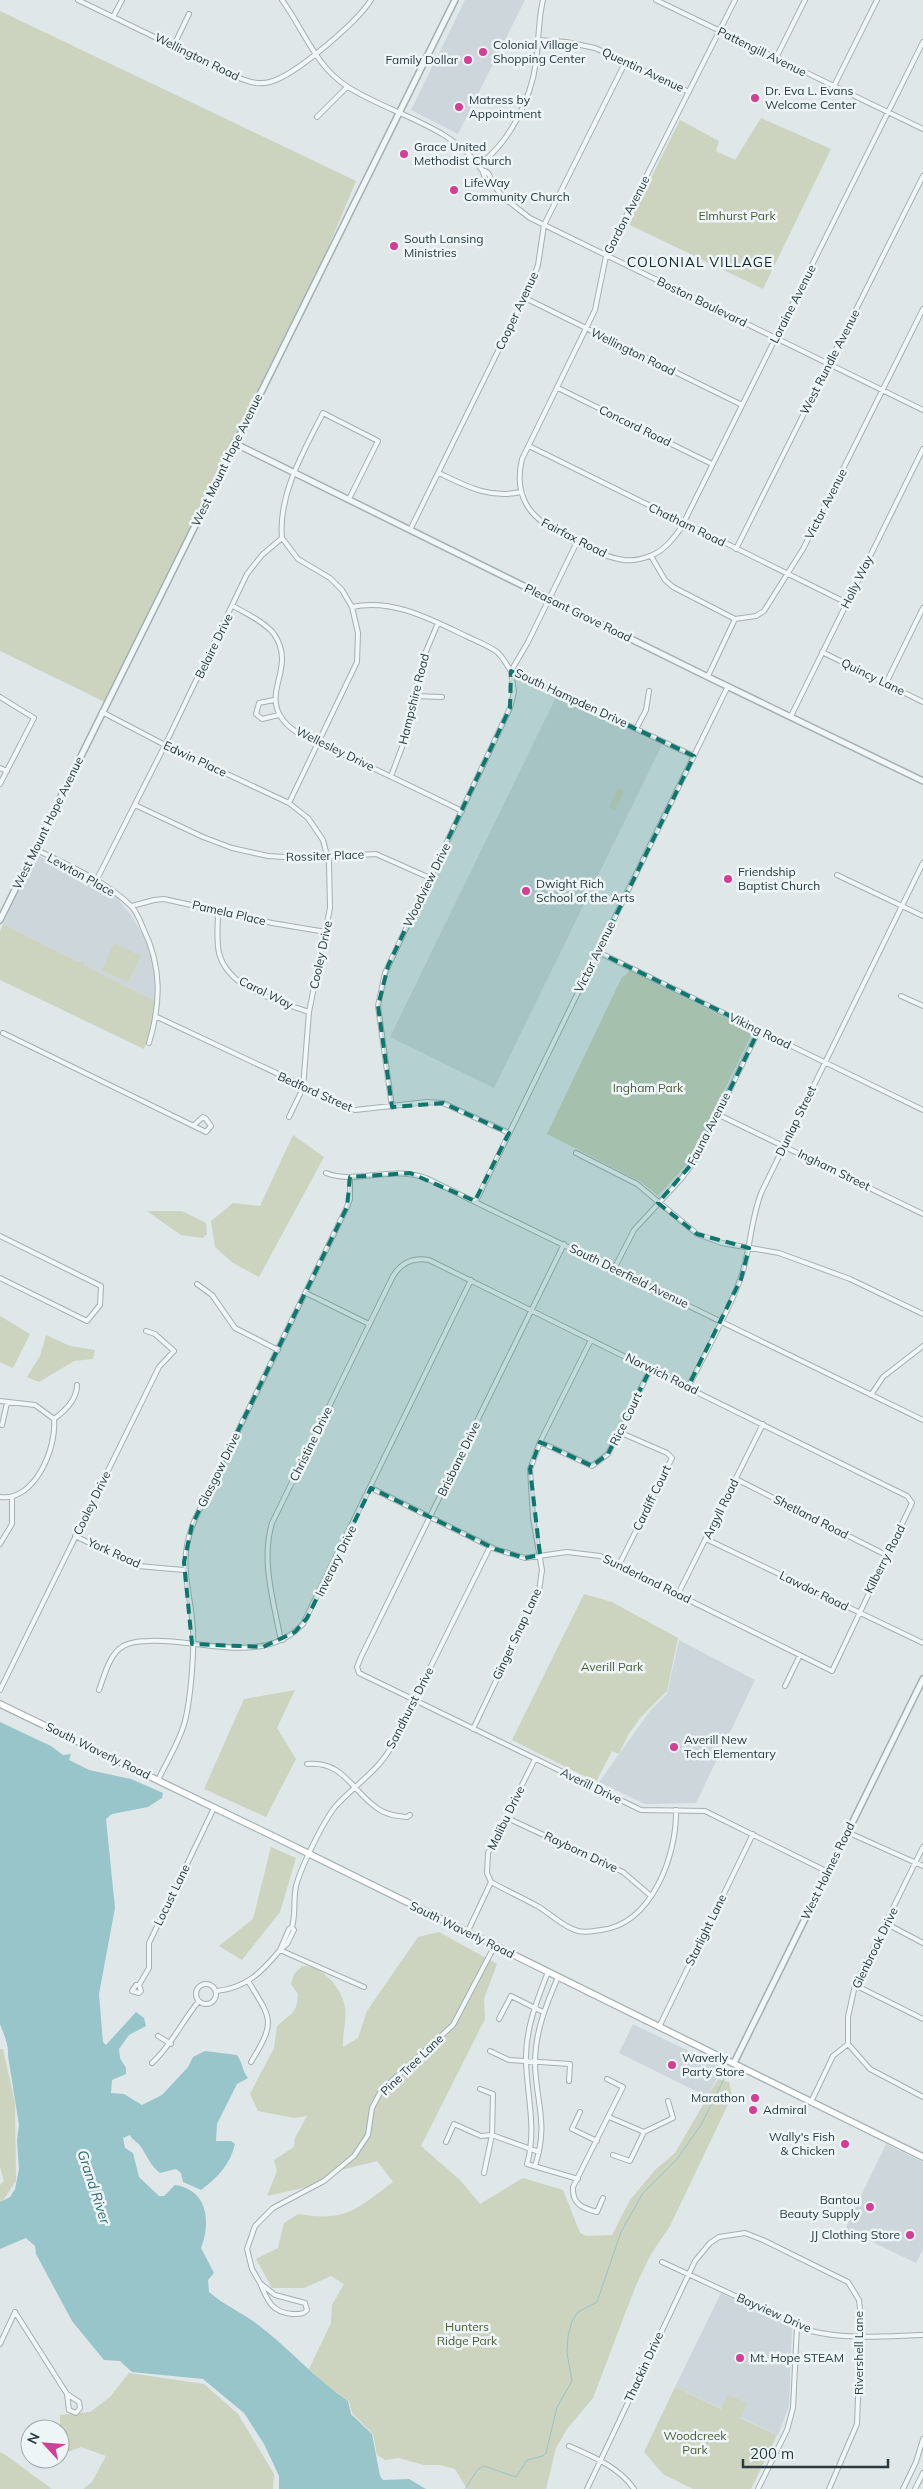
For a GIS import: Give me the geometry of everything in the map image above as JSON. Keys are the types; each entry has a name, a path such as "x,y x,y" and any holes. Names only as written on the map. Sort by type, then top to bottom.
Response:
{"main road":[{"name":"South Waverly Road","path":"0,1704 734,2063 923,2158"}],"street":[{"name":"Wellington Road","path":"78,0 237,77 262,83 284,76 314,54 347,29 372,0"},
{"path":"113,17 122,0"},
{"name":"Boston Boulevard","path":"282,0 314,54 332,74 347,87 448,137 479,165 486,180 490,181 518,210 606,256 923,410"},
{"name":"West Mount Hope Avenue","path":"0,920 234,443 455,0"},
{"path":"479,165 506,136 525,102 536,64 543,0"},
{"name":"Pattengill Avenue","path":"656,0 664,2 719,31 923,129"},
{"name":"Gordon Avenue","path":"520,492 520,470 528,446 587,328 600,292 606,256 735,0"},
{"path":"776,58 805,0"},
{"path":"834,86 877,0"},
{"path":"173,47 189,14"},
{"name":"Quentin Avenue","path":"538,40 586,46 626,61 688,92"},
{"name":"Loraine Avenue","path":"651,556 667,545 684,523 923,42"},
{"name":"Cooper Avenue","path":"410,530 525,298 538,264 544,225 626,61"},
{"path":"317,117 347,87"},
{"name":"West Rundle Avenue","path":"736,549 923,176"},
{"name":"Wellington Road","path":"525,298 742,406"},
{"name":"Victor Avenue","path":"735,619 756,616 764,611 772,600 786,574 803,549 923,310"},
{"name":"Concord Road","path":"558,388 712,464"},
{"path":"289,803 357,662 358,632 352,607 342,590 330,578 298,559 282,538 280,523 284,500 294,474 323,413 378,441 349,499"},
{"name":"Pleasant Grove Road","path":"234,443 923,780"},
{"name":"Chatham Road","path":"528,446 846,603"},
{"name":"Holly Way","path":"791,716 923,449"},
{"path":"438,473 490,495 508,495 520,492"},
{"name":"Fairfax Road","path":"520,492 527,506 539,521 597,552 623,560 651,556"},
{"name":"Belaire Drive","path":"96,881 251,568 262,555 282,538"},
{"path":"511,670 528,642 577,542"},
{"path":"651,556 665,580 672,587 735,619 708,676"},
{"name":"South Hampden Drive","path":"352,607 368,603 400,608 438,623 493,649 511,670 694,756"},
{"path":"233,606 273,632 280,647 283,662 274,700 259,703 256,714 262,719 279,715"},
{"path":"886,683 923,608"},
{"name":"Hampshire Road","path":"390,776 409,729 414,696 424,656 438,623"},
{"name":"Quincy Lane","path":"822,652 923,702"},
{"name":"Woodview Drive","path":"392,1107 379,1028 379,996 388,966 510,708 514,692 511,670"},
{"name":"Victor Avenue","path":"476,1201 728,686"},
{"path":"636,729 646,710 649,691"},
{"path":"414,696 442,697"},
{"path":"0,697 34,718 0,784"},
{"name":"Wellesley Drive","path":"274,700 279,715 294,730 462,811"},
{"name":"Edwin Place","path":"102,712 165,745 289,803"},
{"path":"0,768 7,770"},
{"name":"Cooley Drive","path":"289,803 308,818 318,830 328,858 331,894 326,932 309,1012 303,1088 289,1118"},
{"name":"Rossiter Place","path":"135,805 203,837 232,848 285,858 328,858 376,854 430,878"},
{"name":"Lewton Place","path":"35,849 96,881 132,906 149,939 156,962 159,994 157,1017 149,1042"},
{"name":"Dunlap Street","path":"688,1387 741,1279 756,1204 923,863"},
{"path":"837,875 923,916"},
{"name":"Pamela Place","path":"132,906 154,900 164,900 272,923 326,932"},
{"path":"0,903 6,906"},
{"name":"Carol Way","path":"218,911 218,951 224,967 236,979 251,988 309,1012"},
{"name":"Viking Road","path":"598,952 923,1110"},
{"path":"901,996 923,1006"},
{"name":"Bedford Street","path":"157,1017 303,1088 355,1110 427,1102 443,1103 509,1133"},
{"name":"Fauna Avenue","path":"614,1269 634,1230 689,1169 759,1030"},
{"path":"2,1033 194,1125"},
{"name":"Ingham Street","path":"718,1114 923,1214"},
{"path":"576,1153 637,1184 697,1234 722,1243 779,1253 850,1279 923,1314"},
{"name":"South Deerfield Avenue","path":"326,1173 340,1178 374,1174 410,1174 426,1178 923,1420"},
{"name":"Glasgow Drive","path":"158,1780 185,1722 192,1644 191,1615 184,1570 187,1541 196,1517 347,1207 350,1198 350,1177"},
{"path":"0,1236 101,1286 100,1305 87,1321 0,1278"},
{"name":"Brisbane Drive","path":"359,1674 357,1667 361,1657 564,1244"},
{"name":"Norwich Road","path":"408,1262 420,1259 429,1260 907,1496 912,1502"},
{"name":"Christine Drive","path":"283,1640 267,1568 267,1545 270,1529 395,1272 408,1262"},
{"name":"Inverary Drive","path":"99,1690 113,1655 129,1643 160,1640 256,1648 283,1640 295,1632 307,1618 471,1280"},
{"path":"197,1284 212,1295 235,1328 278,1350"},
{"path":"306,1293 369,1324"},
{"name":"Cooley Drive","path":"0,1690 159,1367 174,1350 155,1334 146,1331"},
{"name":"Ginger Snap Lane","path":"473,1729 539,1591 542,1570 533,1518 530,1469 540,1442 591,1340"},
{"path":"871,1395 883,1377 923,1346"},
{"name":"Rice Court","path":"540,1442 592,1466 608,1454 651,1368"},
{"path":"54,1419 63,1412 77,1394 78,1385"},
{"path":"0,1401 35,1405 54,1419"},
{"path":"2,1425 7,1402"},
{"path":"0,1497 12,1497 24,1491 34,1482 54,1439 54,1419"},
{"name":"Argyll Road","path":"678,1594 763,1424"},
{"name":"Cardiff Court","path":"619,1432 667,1453 672,1458 619,1565"},
{"name":"Shetland Road","path":"736,1479 886,1555"},
{"name":"Sunderland Road","path":"371,1488 490,1546 524,1558 540,1555 582,1553 600,1556 832,1671"},
{"path":"0,1544 12,1524 12,1497"},
{"name":"Kilberry Road","path":"832,1671 912,1502"},
{"name":"York Road","path":"75,1536 138,1566 184,1570"},
{"name":"Lawdor Road","path":"706,1539 923,1643"},
{"name":"Sandhurst Drive","path":"216,1991 230,1989 248,1981 264,1969 294,1930 292,1927 296,1911 296,1886 309,1855 330,1814 386,1757 490,1546"},
{"path":"785,1686 800,1655"},
{"name":"Averill Drive","path":"359,1674 641,1810 656,1812 676,1810 705,1811 828,1872"},
{"name":"West Holmes Road","path":"734,2063 923,1679"},
{"name":"Malibu Drive","path":"491,1882 487,1873 488,1853 535,1759"},
{"path":"307,1764 320,1763 331,1766 382,1811 407,1817 410,1815"},
{"name":"Locust Lane","path":"140,1985 149,1968 149,1943 214,1808"},
{"path":"467,1933 491,1882 538,1907 565,1925 580,1931 610,1929 622,1925 644,1907 651,1896 676,1828 676,1810"},
{"name":"Rayborn Drive","path":"505,1817 623,1872 651,1896"},
{"path":"848,1832 923,1866"},
{"name":"Starlight Lane","path":"660,2027 753,1834"},
{"name":"Glenbrook Drive","path":"848,2044 848,2017 855,1985 887,1924 923,1848"},
{"path":"887,1924 923,1943"},
{"name":"Pine Tree Lane","path":"260,2283 274,2295 305,2303 307,2310 300,2314 277,2311 270,2306 252,2269 247,2249 257,2222 273,2208 332,2176 354,2156 368,2135 372,2108 381,2091 453,2025 494,1947"},
{"path":"280,1950 364,1987"},
{"path":"548,1972 534,2008 528,2037 526,2060 533,2120 531,2150 527,2164 578,2179"},
{"path":"535,2166 540,2152 543,2121 535,2060 543,2012 558,1977"},
{"path":"248,1981 268,2016 266,2034 251,2062"},
{"path":"209,1984 216,1991 216,1997 211,2003 204,2004 199,2000 197,1991 202,1985 209,1984"},
{"path":"855,1985 923,2019"},
{"path":"499,2019 510,1996 543,2012"},
{"path":"152,2063 170,2044 186,2016 199,2000"},
{"path":"158,2036 170,2044"},
{"path":"812,2102 833,2056 848,2044 870,2069 923,2097"},
{"path":"490,2051 509,2060 535,2060 570,2064 570,2082"},
{"path":"603,2198 597,2212 580,2206 575,2202 573,2195 578,2179 623,2087 607,2079"},
{"path":"480,2089 494,2094 492,2135 484,2173"},
{"path":"612,2155 630,2161 644,2132 673,2118 668,2101"},
{"path":"580,2112 572,2129 597,2141"},
{"path":"609,2117 644,2132"},
{"path":"446,2142 454,2124 481,2136 492,2135 540,2152"},
{"name":"Rivershell Lane","path":"689,2274 704,2250 720,2237 745,2233 848,2282 859,2300 860,2335 857,2424 830,2489"},
{"name":"Bayview Drive","path":"662,2262 797,2326 825,2334 923,2335"},
{"name":"Thackin Drive","path":"587,2489 689,2274"},
{"path":"0,2344 15,2312 67,2394 79,2402 80,2408 76,2412 69,2410 67,2394"},
{"path":"758,2489 787,2430 793,2408 797,2326"},
{"path":"903,2489 916,2462 923,2438"},
{"path":"569,2446 600,2460 619,2472 634,2489"},
{"path":"915,2489 923,2473"}],"highlighted area":[{"path":"511,671 694,756 598,952 759,1030 696,1159 658,1203 697,1234 749,1248 741,1279 688,1387 651,1368 608,1454 592,1466 540,1442 530,1469 540,1555 525,1558 495,1549 371,1488 307,1618 295,1632 263,1647 192,1644 184,1562 192,1525 347,1207 350,1177 410,1173 475,1201 509,1133 443,1103 392,1107 378,1006 388,966 510,708"}],"shaded area":[{"path":"465,0 525,0 458,134 411,110"},
{"name":"Dwight Rich School of the Arts","path":"557,695 662,745 494,1088 390,1037"},
{"path":"37,855 95,884 117,898 131,915 147,941 155,968 157,1002 3,924"},
{"name":"Averill New Tech Elementary","path":"679,1640 755,1680 696,1803 645,1804 599,1782 650,1711 667,1694"},
{"path":"633,2024 722,2067 708,2097 619,2053"},
{"path":"886,2144 923,2162 923,2249 916,2263 845,2229"},
{"name":"Mt. Hope STEAM","path":"721,2293 792,2328 789,2406 778,2435 675,2387"}],"green space":[{"path":"0,11 356,181 307,298 107,703 0,651"},
{"name":"Elmhurst Park","path":"761,118 831,149 763,289 628,224 680,120 719,141 716,151 735,160"},
{"path":"618,787 624,791 615,810 609,807"},
{"path":"3,924 78,962 84,961 84,965 157,1002 151,1032 144,1049 0,980 0,931"},
{"path":"114,943 141,956 128,982 102,970"},
{"name":"Ingham Park","path":"629,970 753,1032 689,1162 658,1196 641,1182 547,1134 622,977"},
{"path":"293,1135 324,1157 259,1277 233,1263 215,1247 211,1221 233,1203 260,1206"},
{"path":"147,1211 182,1211 206,1223 207,1234 203,1238 181,1235"},
{"path":"0,1316 30,1334 13,1368 0,1362"},
{"path":"46,1335 70,1346 95,1350 93,1359 74,1361 39,1382 27,1377 40,1356"},
{"name":"Averill Park","path":"584,1594 612,1602 678,1638 667,1691 641,1717 628,1735 619,1754 612,1751 596,1782 512,1740"},
{"path":"295,1690 277,1728 296,1759 266,1817 204,1789 244,1699"},
{"path":"271,1847 296,1858 280,1912 242,1960 219,1946 253,1919"},
{"name":"Hunters Ridge Park","path":"439,1932 497,1964 484,1999 485,2019 421,2146 461,2181 480,2204 523,2178 563,2190 580,2233 586,2236 612,2235 630,2200 655,2170 675,2153 718,2079 729,2082 732,2096 670,2226 651,2254 636,2285 593,2398 567,2429 556,2448 546,2489 467,2489 455,2469 440,2465 424,2465 398,2458 385,2460 377,2455 373,2434 352,2413 349,2401 326,2385 309,2369 331,2323 332,2305 344,2284 331,2276 304,2288 272,2288 256,2259 278,2248 284,2223 298,2214 328,2216 350,2212 393,2182 377,2161 333,2172 311,2186 267,2196 277,2171 274,2160 294,2147 295,2138 307,2116 294,2118 258,2111 250,2094 274,2048 277,2026 295,2009 298,1994 291,1984 294,1974 302,1966 317,1969 330,1979 340,1992 345,2007 343,2047 358,2038 367,2011 418,1937"},
{"path":"0,2049 3,2049 15,2103 16,2181 0,2202 0,2185 4,2181 0,2167"},
{"path":"129,2373 204,2384 238,2414 274,2474 273,2489 83,2489 92,2482 106,2456 81,2447 70,2451 70,2419 60,2419 60,2415 90,2412 110,2397"},
{"name":"Woodcreek Park","path":"675,2387 721,2409 728,2395 747,2403 740,2418 777,2435 751,2489 693,2489 663,2474 644,2452"},
{"path":"0,2452 20,2466 20,2469 25,2469 52,2489 0,2489"}],"water":[{"name":"Grand River","path":"0,1722 51,1746 63,1755 71,1754 69,1760 89,1770 131,1779 163,1793 162,1798 148,1807 112,1814 106,1819 115,1908 99,1994 103,2042 106,2045 136,2012 144,2018 146,2026 129,2035 119,2049 120,2058 126,2068 126,2074 112,2080 111,2093 124,2094 142,2105 162,2095 188,2067 193,2057 205,2051 237,2055 248,2078 237,2084 217,2124 216,2141 231,2141 235,2144 233,2151 227,2164 201,2190 183,2182 181,2173 176,2169 160,2173 151,2164 140,2145 130,2135 123,2138 125,2148 133,2153 139,2177 159,2196 164,2196 175,2185 186,2188 200,2200 206,2218 206,2228 201,2248 214,2273 208,2280 209,2292 257,2324 324,2383 348,2401 351,2414 372,2434 380,2476 383,2480 409,2479 426,2489 279,2489 279,2476 264,2444 244,2413 203,2379 132,2372 120,2361 104,2360 72,2321 36,2254 35,2246 26,2238 0,2249 0,2202 10,2197 15,2189 19,2169 17,2140 19,2125 8,2048 0,2024"}],"waterway":[{"path":"465,2489 478,2469 484,2466 516,2477 527,2460 543,2456 546,2453 557,2407 572,2381 567,2353 568,2336 572,2321 578,2312 597,2302 621,2232 643,2193 677,2159 701,2125 726,2075"}],"place":[{"name":"Colonial Village Shopping Center","path":"483,52"},
{"name":"Family Dollar","path":"468,60"},
{"name":"Dr. Eva L. Evans Welcome Center","path":"755,98"},
{"name":"Matress by Appointment","path":"459,107"},
{"name":"Grace United Methodist Church","path":"404,154"},
{"name":"LifeWay Community Church","path":"454,190"},
{"name":"South Lansing Ministries","path":"394,246"},
{"name":"Friendship Baptist Church","path":"728,879"},
{"name":"Dwight Rich School of the Arts","path":"526,891"},
{"name":"Averill New Tech Elementary","path":"674,1747"},
{"name":"Waverly Party Store","path":"672,2065"},
{"name":"Marathon","path":"755,2098"},
{"name":"Admiral","path":"753,2110"},
{"name":"Wally's Fish & Chicken","path":"845,2144"},
{"name":"Bantou Beauty Supply","path":"870,2207"},
{"name":"JJ Clothing Store","path":"910,2235"},
{"name":"Mt. Hope STEAM","path":"740,2358"}],"district":[{"name":"COLONIAL VILLAGE","path":"700,262"}]}
